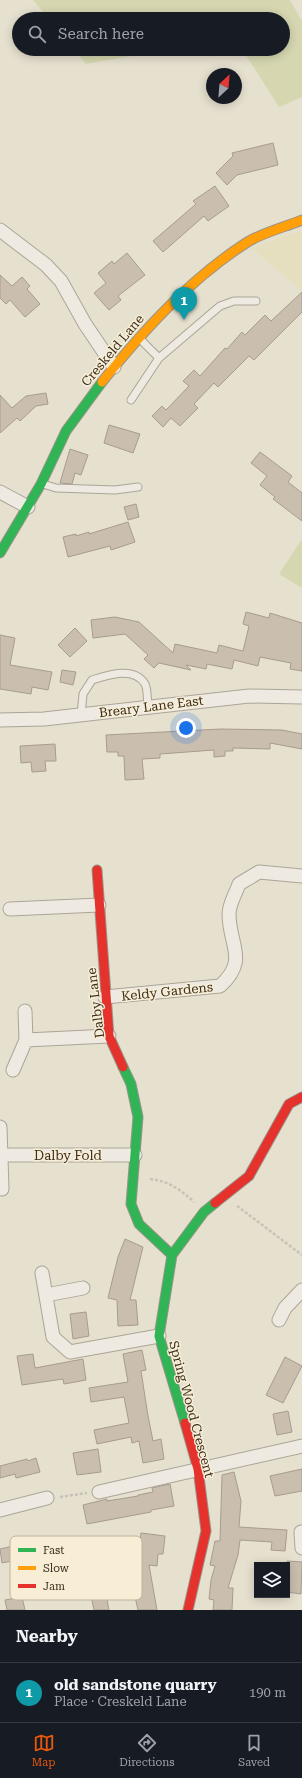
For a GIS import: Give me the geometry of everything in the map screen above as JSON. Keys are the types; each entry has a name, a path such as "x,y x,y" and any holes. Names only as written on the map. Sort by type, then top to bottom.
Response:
{"street":[{"name":"Creskeld Lane","path":"0,553 41,484 66,431 114,367 139,338 177,299 208,271 247,242 302,220"},
{"path":"0,230 46,265 61,281 92,336 114,367"},
{"path":"0,492 28,507"},
{"name":"Breary Lane East","path":"0,720 44,719 148,706 249,696 302,697"},
{"name":"Dalby Lane","path":"97,870 109,1036 131,1084 138,1117 131,1204 139,1224 172,1255"},
{"name":"Keldy Gardens","path":"105,997 220,986 231,976 236,963 229,913 239,884 259,872 302,876"},
{"path":"10,909 99,905"},
{"path":"13,1070 26,1040 25,1011"},
{"path":"26,1040 109,1036"},
{"name":"Spring Wood Crescent","path":"188,1610 206,1531 198,1469 158,1336 172,1255 204,1212 249,1176 289,1104 302,1096"},
{"path":"0,1127 2,1189"},
{"name":"Dalby Fold","path":"1,1155 135,1155"},
{"path":"42,1273 53,1337 70,1352 158,1336"},
{"path":"46,1295 82,1288"},
{"path":"279,1320 285,1308 302,1290"},
{"path":"99,1492 302,1446"},
{"path":"0,1510 47,1498"},
{"path":"301,1532 302,1548"}],"lane":[{"path":"132,400 159,358 220,306 234,301 256,301"},
{"path":"139,338 159,358"},
{"path":"41,484 56,488 115,490 138,487"},
{"path":"81,714 83,694 92,680 115,673 136,676 141,680 146,685 148,706"}],"path":[{"path":"133,1177 161,1180 174,1186 181,1190 204,1212"},
{"path":"224,1196 302,1255"},
{"path":"47,1498 99,1492"}],"shaded area":[{"path":"302,230 302,291 251,248"}],"green space":[{"path":"33,0 290,0 302,21 302,97 279,107 246,56 290,56 290,12 43,12"},
{"path":"80,56 131,56 86,64"},
{"path":"302,539 302,588 279,574"}],"building":[{"path":"273,143 278,165 237,175 227,185 216,173 233,156 232,153"},
{"path":"215,186 229,206 208,221 204,216 163,252 153,241 196,204 193,201"},
{"path":"127,253 145,275 118,296 121,300 109,310 94,293 106,283 98,273 112,261 114,264"},
{"path":"0,275 12,286 22,277 30,286 27,289 40,304 25,317 10,300 6,304 0,298"},
{"path":"302,292 302,312 254,360 249,356 218,387 214,383 194,404 198,408 180,426 171,418 163,427 152,416 162,406 166,410 189,386 183,381 194,370 200,376 225,348 227,349 242,332 245,335 265,315 271,321"},
{"path":"46,393 48,404 36,406 20,421 17,418 0,433 0,395 12,408 26,396"},
{"path":"109,425 140,434 133,453 104,443"},
{"path":"70,449 88,455 81,475 75,473 72,484 60,483"},
{"path":"260,452 292,476 288,482 302,493 302,521 273,499 275,497 260,485 267,476 251,463"},
{"path":"136,504 139,517 128,520 124,507"},
{"path":"128,522 135,542 111,550 110,546 68,557 63,537 76,534 76,536 89,532 89,534"},
{"path":"246,612 269,618 270,613 302,623 302,671 290,669 291,663 260,657 258,666 234,660 232,669 207,664 206,669 186,665 191,670 159,663 154,668 144,659 148,655 125,634 93,638 91,620 115,617 139,622 173,653 175,644 217,653 219,645 243,651 249,626 243,624"},
{"path":"75,628 87,641 70,657 58,645"},
{"path":"0,635 15,638 10,665 52,672 48,690 32,687 31,694 0,689"},
{"path":"62,670 76,672 73,685 60,682"},
{"path":"221,729 282,730 302,734 302,749 270,743 270,749 233,748 233,751 225,751 225,756 214,757 214,750 160,754 160,758 142,759 144,779 125,780 124,756 118,756 118,752 107,752 106,735"},
{"path":"55,744 56,761 45,761 46,771 32,772 31,762 21,763 20,746"},
{"path":"125,1239 143,1247 130,1300 136,1300 138,1325 118,1326 117,1300 108,1298 118,1257"},
{"path":"86,1312 89,1336 73,1339 70,1314"},
{"path":"142,1350 146,1370 141,1371 153,1441 161,1439 164,1459 143,1463 139,1441 132,1443 131,1437 97,1444 94,1430 129,1423 124,1397 91,1402 89,1388 128,1382 123,1354"},
{"path":"33,1354 35,1368 83,1359 86,1380 64,1384 63,1379 22,1385 17,1356"},
{"path":"285,1357 302,1366 283,1403 266,1395"},
{"path":"288,1411 292,1432 277,1435 273,1414"},
{"path":"98,1449 101,1472 77,1475 73,1453"},
{"path":"36,1458 40,1472 16,1478 15,1474 0,1478 0,1466"},
{"path":"302,1469 302,1491 275,1496 270,1476"},
{"path":"234,1472 241,1501 239,1527 287,1530 285,1551 271,1550 272,1542 240,1540 238,1555 228,1588 233,1588 232,1610 213,1610 214,1600 209,1599 211,1580 215,1566 210,1565 215,1541 220,1541 222,1475"},
{"path":"170,1484 174,1506 151,1510 151,1512 87,1524 83,1505 107,1499 107,1501 138,1496 153,1492 152,1488"},
{"path":"141,1533 165,1536 163,1554 158,1554 157,1566 149,1565 157,1610 138,1610 136,1600 142,1600 142,1536 141,1536"},
{"path":"10,1547 10,1561 2,1563 0,1549"},
{"path":"287,1561 302,1562 301,1594 290,1592 290,1562"},
{"path":"5,1600 23,1600 25,1610 7,1610"},
{"path":"92,1600 107,1600 109,1610 94,1610"}],"traffic: fast":[{"path":"0,553 41,484 66,431 102,382"},
{"path":"123,1067 131,1084 138,1117 131,1204 139,1224 172,1255"},
{"path":"185,1423 159,1336 172,1255 204,1212 215,1203"}],"traffic: slow":[{"path":"102,382 168,307 225,257 252,239 302,220"}],"traffic: jam":[{"path":"97,870 109,1036 123,1067"},
{"path":"215,1203 249,1176 289,1104 302,1097"},
{"path":"185,1423 198,1469 206,1531 188,1610"}],"place":[{"name":"old sandstone quarry","path":"184,320"}]}
